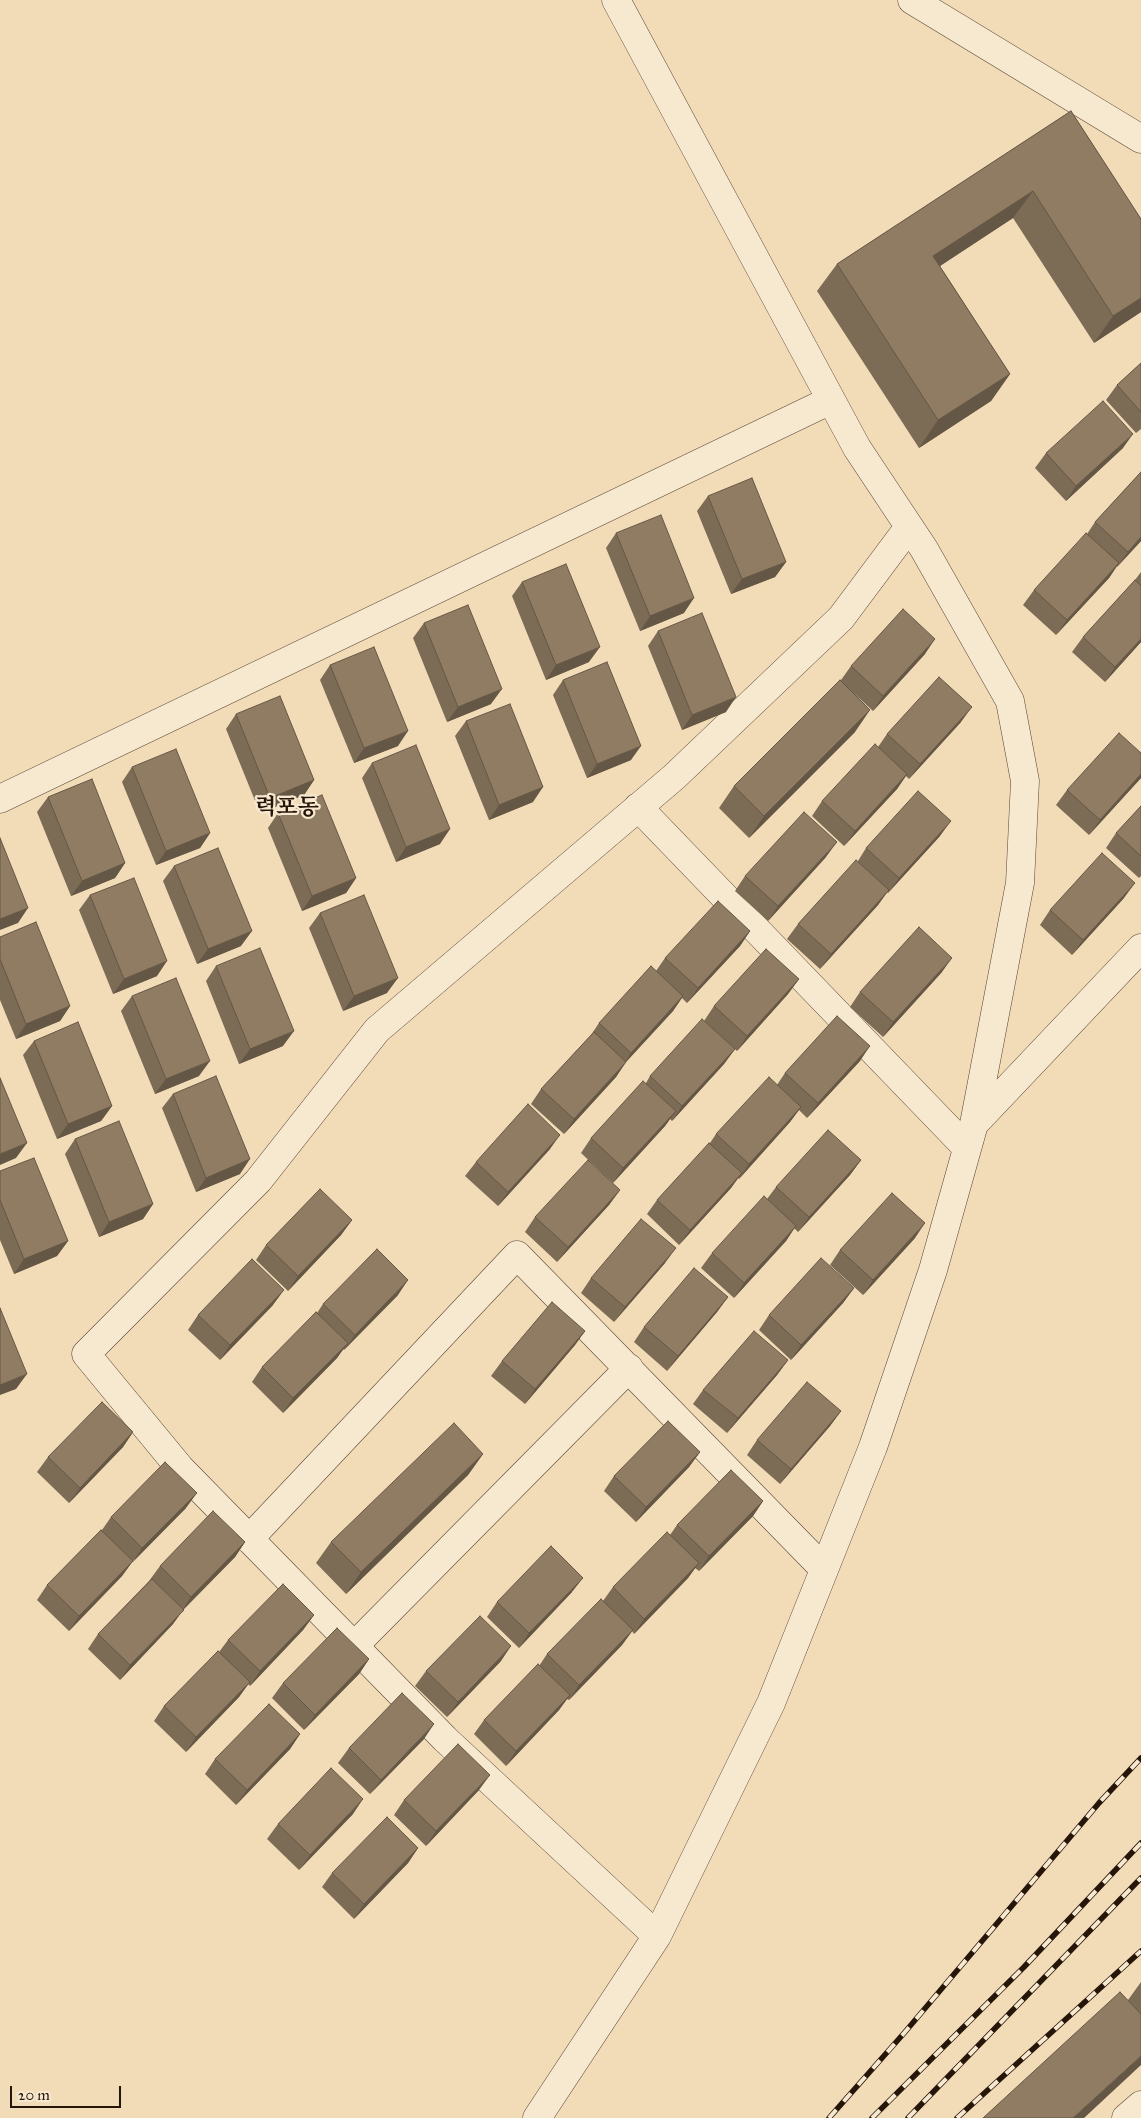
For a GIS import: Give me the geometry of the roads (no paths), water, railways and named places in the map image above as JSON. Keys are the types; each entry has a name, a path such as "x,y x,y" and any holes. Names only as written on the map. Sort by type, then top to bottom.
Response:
{"street":[{"path":"537,2118 658,1936 771,1703 873,1446 933,1270 971,1136 1020,884 1025,781 1010,701 924,549 857,448 616,0"},
{"path":"912,0 1141,139"},
{"path":"0,799 831,400"},
{"path":"658,1936 445,1739 180,1468 86,1354 258,1181 377,1030 674,777 841,618 909,527"},
{"path":"638,807 971,1136"},
{"path":"971,1136 1141,948"},
{"path":"249,1539 517,1255 824,1569"},
{"path":"354,1646 629,1368"},
{"path":"1126,2118 1141,2104"}],"railway":[{"path":"829,2118 905,2032 1099,1803 1141,1758"},
{"path":"872,2118 1024,1967 1141,1843"},
{"path":"908,2118 1141,1878"},
{"path":"957,2118 1141,1951"}],"district":[{"name":"력포동","path":"287,809"}]}
